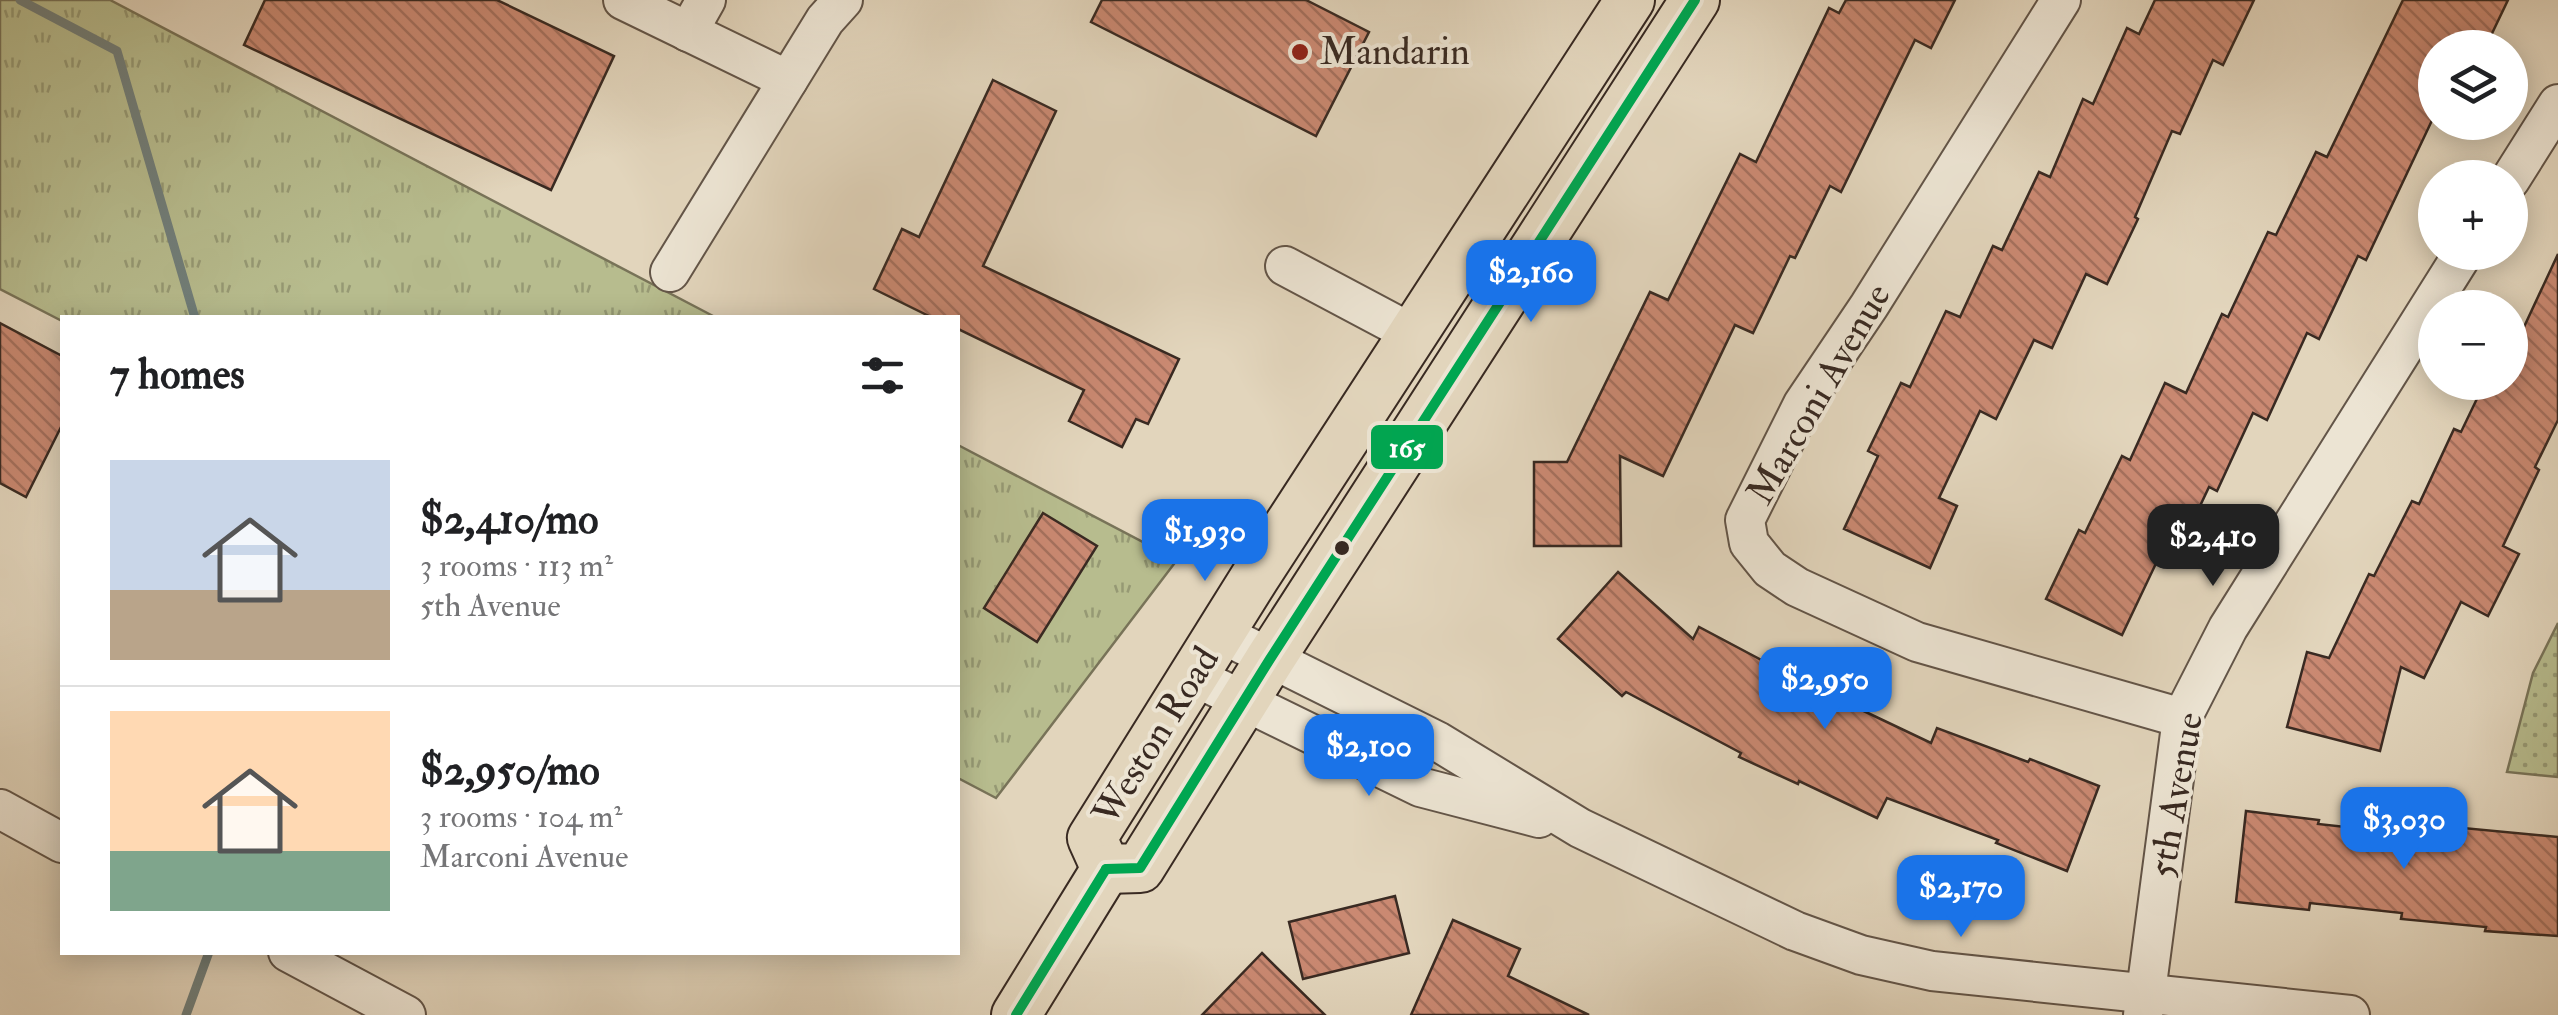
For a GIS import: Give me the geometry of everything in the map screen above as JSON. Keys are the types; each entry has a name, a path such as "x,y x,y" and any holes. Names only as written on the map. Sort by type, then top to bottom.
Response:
{"main road":[{"name":"Weston Road","path":"1106,869 1092,838 1220,633 1630,0"},
{"name":"Weston Road","path":"1106,869 1140,868 1270,659 1695,0"},
{"name":"Weston Road","path":"1016,1015 1106,869"}],"street":[{"path":"623,0 697,16 788,80"},
{"path":"670,272 825,20 842,0"},
{"name":"Marconi Avenue","path":"2061,0 1804,404 1745,520 1750,543 1770,568 1796,587 1917,642 2182,718"},
{"path":"2523,160 2558,104"},
{"path":"1285,266 1413,334"},
{"name":"5th Avenue","path":"2144,1004 2182,718 2228,628 2453,270"},
{"path":"1220,633 1437,741 1580,828 1795,932 1860,955 1932,971 2144,1004 2350,1015"},
{"path":"1193,676 1420,787 1580,828"},
{"path":"0,809 60,842"},
{"path":"294,955 406,1015"}],"green space":[{"path":"0,0 110,0 711,315 60,315 60,320 0,289"},
{"path":"960,446 1177,560 996,798 960,779"},
{"path":"2558,623 2558,777 2507,772 2533,673"}],"building":[{"path":"265,0 497,0 614,56 551,190 244,45"},
{"path":"1102,0 1306,0 1369,32 1316,136 1091,22"},
{"path":"1846,0 1955,0 1931,48 1915,40 1841,192 1830,186 1753,333 1735,325 1663,476 1620,456 1621,546 1534,546 1534,462 1567,462 1650,292 1668,300 1740,154 1756,162 1829,8 1839,13"},
{"path":"2155,0 2254,0 2223,65 2213,60 2180,134 2172,131 2135,217 2138,219 2107,284 2086,274 2052,348 2034,340 1996,419 1980,411 1939,498 1957,506 1930,568 1844,529 1878,456 1868,451 1901,383 1910,387 1946,311 1960,317 1993,246 2002,250 2039,172 2050,177 2083,99 2093,104 2127,28 2139,34"},
{"path":"2403,0 2508,0 2494,30 2418,30 2418,140 2423,140 2366,260 2358,256 2319,339 2307,333 2267,420 2253,413 2217,491 2209,487 2173,563 2159,557 2122,635 2046,599 2079,530 2085,533 2122,456 2130,460 2165,383 2186,393 2222,314 2228,317 2268,232 2276,235 2316,152 2327,157"},
{"path":"993,80 1056,111 983,266 1179,359 1148,424 1136,419 1122,447 1069,421 1084,390 960,330 960,315 927,315 874,289 902,229 919,237"},
{"path":"2558,254 2558,420 2503,546 2519,554 2488,616 2461,602 2424,678 2401,667 2380,751 2287,727 2307,652 2329,658 2369,574 2374,576 2412,501 2419,504 2454,429 2461,432 2476,400 2528,400 2528,318"},
{"path":"0,323 60,355 60,429 26,497 0,483"},
{"path":"1043,513 1097,546 1037,642 984,608"},
{"path":"1618,572 1693,639 1699,627 1767,663 1763,671 1846,710 1849,704 1931,743 1937,728 2099,786 2067,871 1887,798 1877,818 1739,757 1741,753 1626,692 1622,696 1558,639"},
{"path":"2246,811 2410,834 2411,823 2558,837 2558,936 2485,931 2486,927 2401,919 2402,913 2310,903 2309,910 2236,902"},
{"path":"1395,896 1409,953 1303,979 1289,922"},
{"path":"1453,920 1520,949 1508,976 1589,1015 1411,1015"},
{"path":"1262,953 1276,967 1325,1015 1202,1015"}],"waterway":[{"path":"20,0 117,51 194,315"},
{"path":"186,1015 208,955"}],"transit line":[{"name":"165","path":"1106,869 1140,868 1270,659 1695,0"},
{"name":"165","path":"1016,1015 1106,869"}],"place":[{"name":"Mandarin","path":"1300,52"}]}
